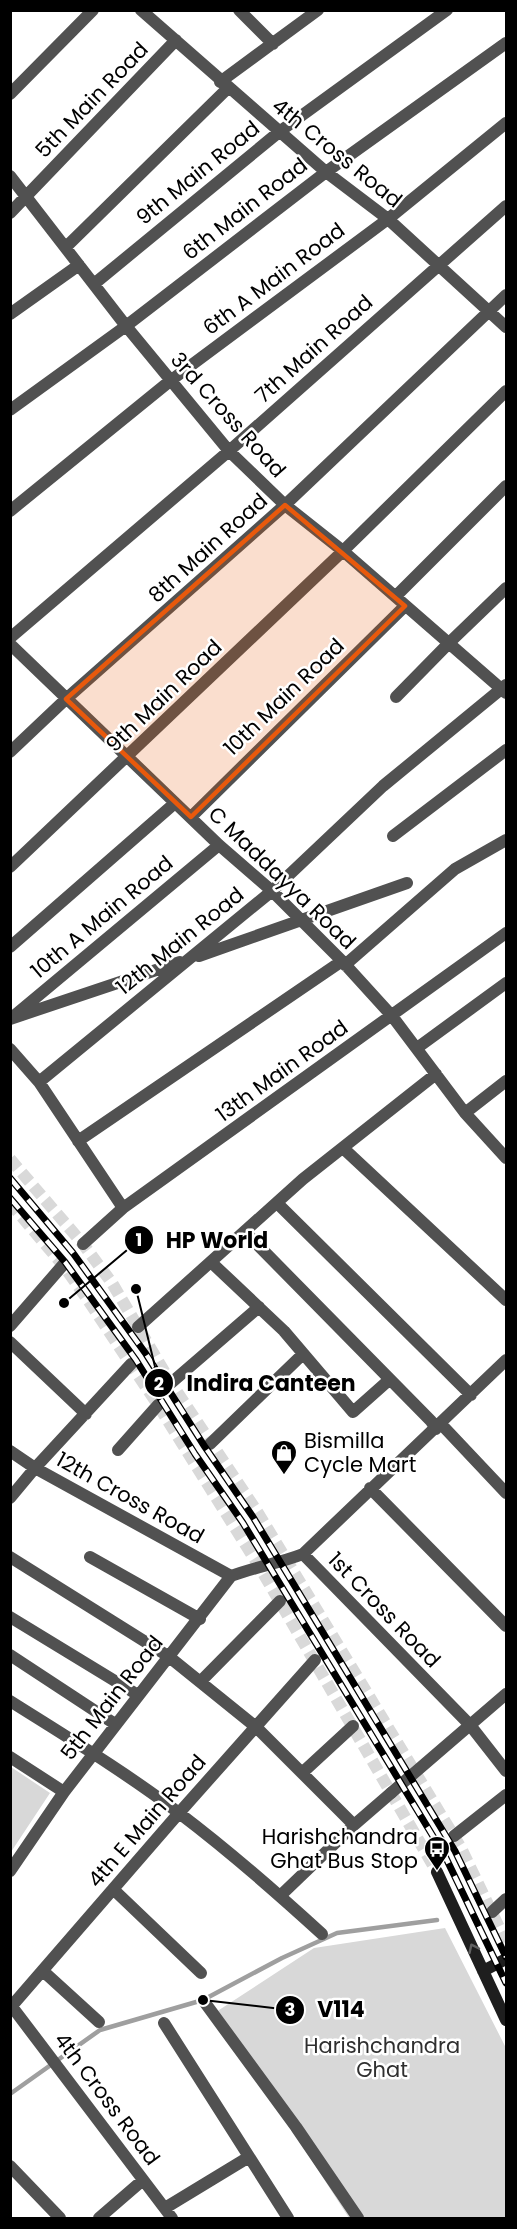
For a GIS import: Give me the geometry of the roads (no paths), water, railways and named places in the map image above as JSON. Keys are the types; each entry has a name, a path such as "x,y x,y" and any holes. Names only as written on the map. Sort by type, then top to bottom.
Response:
{"main road":[{"path":"437,1872 507,2020"},
{"path":"483,1971 507,1959"}],"street":[{"path":"10,94 93,10"},
{"name":"4th Cross Road","path":"141,10 326,172 388,219 507,327"},
{"path":"239,10 273,44"},
{"path":"66,247 224,85 318,10"},
{"name":"9th Main Road","path":"94,284 279,132 447,10"},
{"name":"5th Main Road","path":"10,213 176,40"},
{"name":"6th Main Road","path":"10,410 126,326 326,172 507,43"},
{"name":"6th A Main Road","path":"10,511 170,381 388,219 507,123"},
{"name":"3rd Cross Road","path":"10,176 126,326 229,451 285,505 343,551 505,689"},
{"name":"7th Main Road","path":"10,638 229,451 507,206"},
{"path":"10,314 79,265"},
{"name":"8th Main Road","path":"10,752 66,699 285,505 507,295"},
{"name":"9th Main Road","path":"10,867 128,757 507,391"},
{"path":"396,596 507,486"},
{"path":"396,697 507,588"},
{"name":"10th Main Road","path":"191,817 405,606"},
{"name":"C Maddayya Road","path":"10,644 219,845 273,891 299,920 344,963 392,1016 465,1113 507,1158"},
{"name":"12th Main Road","path":"39,1082 273,891 383,786 505,689"},
{"path":"393,836 507,750"},
{"path":"10,947 175,803"},
{"path":"78,1141 344,963 455,869 507,840"},
{"name":"10th A Main Road","path":"10,1019 219,845"},
{"path":"10,1019 102,990 407,883"},
{"name":"13th Main Road","path":"83,1244 123,1208 507,933"},
{"path":"417,1048 507,983"},
{"path":"10,1049 39,1082 123,1208"},
{"path":"138,1327 303,1179 436,1074"},
{"path":"465,1113 507,1081"},
{"path":"342,1148 507,1300"},
{"path":"277,1203 471,1395"},
{"path":"245,1232 389,1380 507,1493"},
{"path":"212,1263 303,1354 353,1412 389,1380"},
{"path":"10,1326 63,1265"},
{"path":"171,1383 258,1307"},
{"path":"10,1342 86,1414"},
{"path":"210,1444 303,1354"},
{"path":"303,1554 507,1360"},
{"path":"10,1498 131,1364"},
{"path":"118,1450 158,1406"},
{"name":"12th Cross Road","path":"10,1451 35,1468 231,1576"},
{"path":"370,1488 507,1626"},
{"name":"1st Cross Road","path":"231,1576 259,1566 287,1561 303,1554 470,1725 507,1771"},
{"path":"10,1557 168,1656 256,1727 354,1825"},
{"path":"90,1557 200,1618"},
{"name":"5th Main Road","path":"10,1871 64,1792 231,1576"},
{"path":"200,1682 280,1601"},
{"path":"10,1617 138,1695"},
{"path":"10,1655 115,1724"},
{"name":"4th E Main Road","path":"11,2006 315,1660"},
{"path":"280,1896 354,1825 507,1694"},
{"path":"10,1701 179,1813 280,1896 321,1934"},
{"path":"302,1773 353,1726"},
{"path":"10,1757 64,1792"},
{"path":"454,1836 507,1795"},
{"path":"113,1889 201,1973"},
{"path":"492,1912 507,1899"},
{"path":"44,1971 99,2022"},
{"path":"203,2000 296,2127 358,2218"},
{"name":"4th Cross Road","path":"11,2006 168,2213"},
{"path":"164,2023 288,2218"},
{"path":"168,2213 249,2157"},
{"path":"10,2166 60,2218"},
{"path":"99,2218 143,2180"}],"waterway":[{"path":"10,2094 100,2030 203,2000 282,1958 337,1933 437,1920"}],"tunnel":[{"path":"10,1159 83,1244 112,1283 171,1383 258,1513 461,1848 506,1942"},
{"path":"10,1203 63,1265 158,1405 259,1566 437,1872"}],"railway":[{"path":"10,1178 73,1253 146,1354 253,1517 455,1851 506,1957"},
{"path":"10,1198 65,1262 136,1360 195,1454 243,1523 445,1856 506,1983"}],"place":[{"name":"Indira Canteen","path":"136,1289"},
{"name":"HP World","path":"64,1303"},
{"name":"Bismilla Cycle Mart","path":"284,1476"},
{"name":"Harishchandra Ghat Bus Stop","path":"437,1872"},
{"name":"V114","path":"203,2000"}],"park label":[{"name":"Harishchandra Ghat","path":"382,2058"}]}
